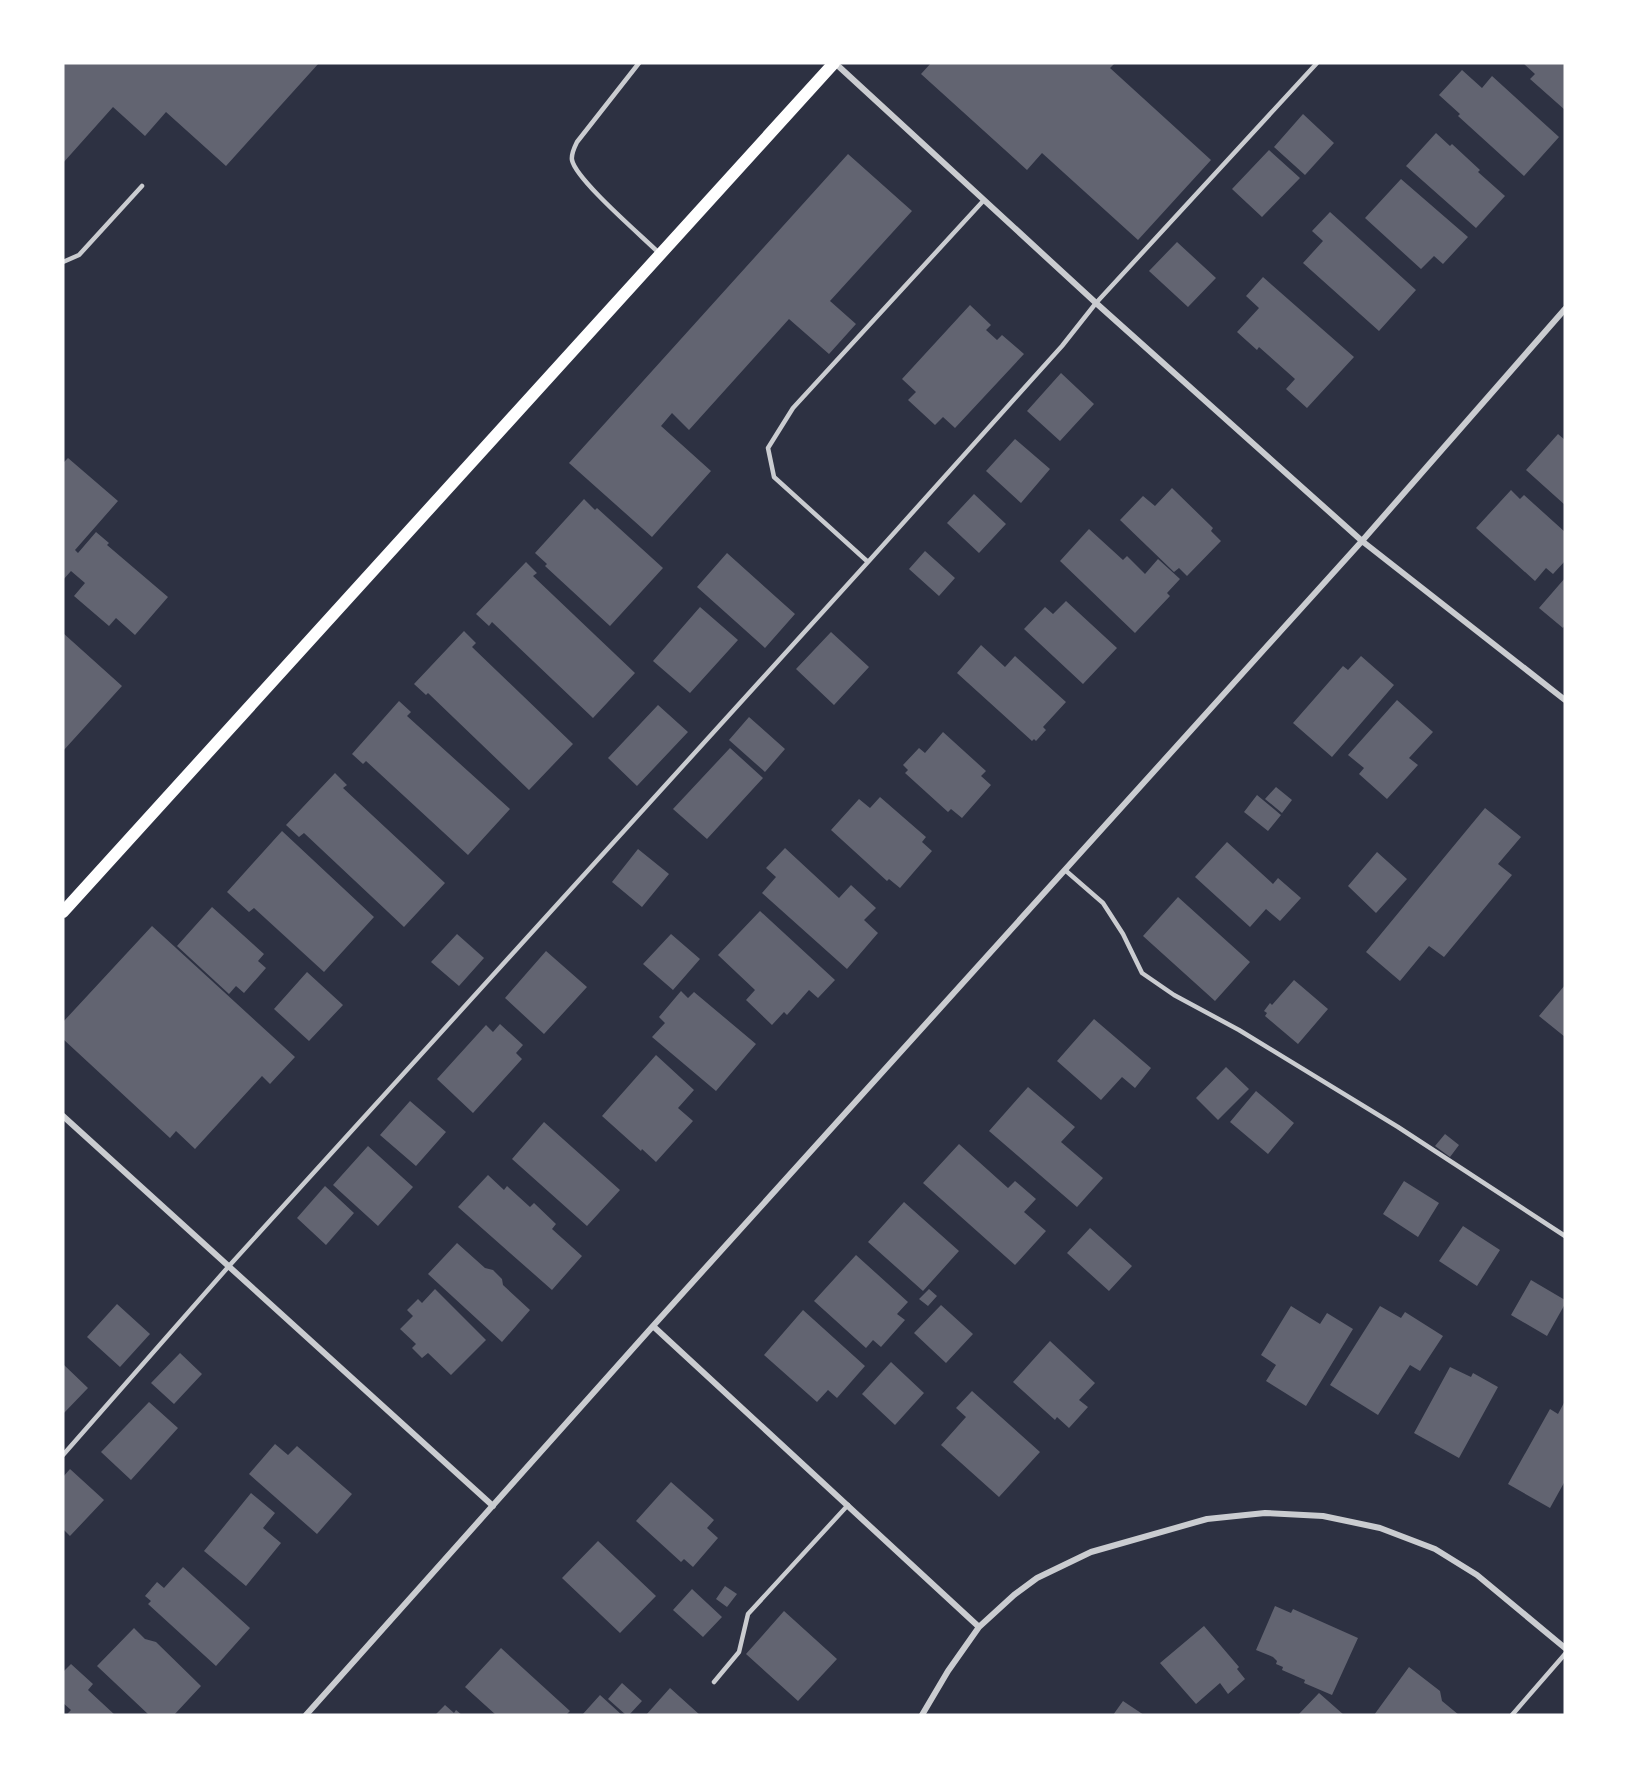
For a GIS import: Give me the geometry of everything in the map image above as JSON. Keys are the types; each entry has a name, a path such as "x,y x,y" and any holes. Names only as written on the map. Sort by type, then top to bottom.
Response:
{"main road":[{"path":"63,912 834,63"}],"street":[{"path":"834,63 1096,303 1362,541 1565,700"},
{"path":"306,1715 653,1326 1362,541 1565,309"},
{"path":"63,1116 493,1506"},
{"path":"653,1326 979,1627"},
{"path":"922,1715 948,1671 979,1627 1014,1595 1037,1578 1091,1552 1207,1519 1265,1513 1323,1516 1380,1528 1435,1549 1477,1575 1565,1648"}],"lane":[{"path":"639,63 577,142 572,152 572,161 582,178 660,254"},
{"path":"63,1455 229,1266 1054,355 1096,303 1317,63"},
{"path":"63,262 79,255 142,186"},
{"path":"868,562 774,477 768,448 793,408 984,200"},
{"path":"1065,870 1103,903 1123,934 1142,973 1174,995 1239,1030 1398,1127 1565,1236"},
{"path":"714,1682 739,1652 748,1614 848,1505"},
{"path":"1512,1715 1565,1654"}],"building":[{"path":"63,63 319,63 226,166 166,112 145,136 113,107 63,163"},
{"path":"931,63 1115,63 1110,68 1211,160 1138,240 1042,153 1027,170 921,74"},
{"path":"1523,63 1565,63 1565,110 1530,79 1535,74"},
{"path":"1462,70 1482,88 1492,76 1559,137 1524,176 1458,116 1460,114 1439,95"},
{"path":"1303,114 1334,143 1305,175 1274,147"},
{"path":"1436,133 1450,146 1452,144 1505,196 1476,228 1406,166"},
{"path":"1269,150 1300,178 1262,217 1232,189"},
{"path":"848,154 912,211 830,301 856,324 829,354 789,319 689,430 672,413 661,426 711,471 652,537 569,463"},
{"path":"1401,179 1468,237 1443,264 1434,256 1421,269 1365,218"},
{"path":"1330,212 1416,290 1379,331 1303,263 1323,241 1312,231"},
{"path":"1177,242 1216,278 1188,307 1149,271"},
{"path":"1263,277 1354,357 1307,408 1286,389 1295,379 1259,347 1257,350 1237,332 1259,308 1246,296"},
{"path":"970,305 991,325 986,330 997,340 1002,335 1024,354 955,428 943,417 935,425 908,400 916,392 902,379"},
{"path":"1061,373 1094,404 1060,441 1027,411"},
{"path":"1558,434 1565,440 1565,505 1526,470"},
{"path":"1015,439 1050,469 1021,503 986,471"},
{"path":"68,458 118,501 75,550 78,553 96,532 109,543 107,545 168,597 135,635 116,618 109,626 74,596 85,583 71,571 63,580 63,463"},
{"path":"1172,488 1213,528 1211,531 1221,541 1187,576 1179,568 1174,572 1120,520 1143,496 1155,506"},
{"path":"1511,490 1520,499 1524,495 1565,532 1565,561 1553,574 1546,568 1535,581 1476,528"},
{"path":"974,494 1006,524 979,553 947,523"},
{"path":"584,499 663,568 610,626 545,566 547,564 535,553"},
{"path":"1089,529 1123,560 1127,556 1145,574 1158,559 1180,579 1167,593 1170,596 1135,633 1060,561"},
{"path":"925,551 955,578 939,596 909,569"},
{"path":"727,553 795,614 765,648 697,587"},
{"path":"526,562 537,573 533,576 635,673 593,718 492,622 489,626 476,614"},
{"path":"1565,578 1565,625 1563,628 1539,608"},
{"path":"1066,601 1117,648 1083,684 1024,629 1045,607 1053,614"},
{"path":"700,607 738,640 690,693 653,661"},
{"path":"464,631 476,643 472,647 573,744 529,790 428,693 426,695 414,684"},
{"path":"831,632 869,667 834,705 796,669"},
{"path":"63,633 122,686 63,751"},
{"path":"981,645 1005,667 1015,656 1066,702 1043,727 1046,730 1036,741 1034,739 1032,741 957,673"},
{"path":"1361,656 1394,685 1332,757 1293,723 1343,666 1348,670"},
{"path":"1397,700 1433,732 1409,758 1418,765 1387,799 1359,774 1364,768 1348,755"},
{"path":"399,701 411,712 407,716 510,809 468,855 366,761 363,764 352,754"},
{"path":"658,705 688,732 637,786 608,758"},
{"path":"749,717 785,749 765,772 729,740"},
{"path":"943,732 986,771 981,776 991,785 962,818 951,809 948,812 905,773 908,770 903,765 919,748 925,753"},
{"path":"730,748 763,778 707,839 673,809"},
{"path":"335,773 347,785 343,788 445,883 404,927 304,833 299,837 286,825"},
{"path":"1276,787 1292,800 1282,813 1265,799"},
{"path":"1257,795 1281,815 1268,831 1244,812"},
{"path":"880,797 926,837 922,842 932,851 900,888 889,879 887,881 831,830 859,799 870,808"},
{"path":"1485,808 1521,837 1498,864 1512,875 1444,957 1429,946 1400,981 1366,952"},
{"path":"282,831 374,917 324,972 254,908 249,912 227,892"},
{"path":"1227,842 1273,884 1278,878 1301,898 1280,921 1266,909 1250,927 1195,877"},
{"path":"785,848 839,898 851,885 876,908 864,920 878,933 847,969 762,893 776,877 766,868"},
{"path":"638,849 669,874 642,907 612,882"},
{"path":"1377,852 1407,879 1376,913 1348,886"},
{"path":"1178,897 1250,962 1215,1001 1143,936"},
{"path":"212,907 264,954 258,961 266,968 244,993 236,986 229,994 177,946"},
{"path":"760,911 835,980 818,998 809,990 787,1015 784,1012 772,1025 746,1000 755,990 718,955"},
{"path":"152,926 295,1057 270,1084 262,1076 195,1149 176,1131 170,1138 63,1039 63,1022"},
{"path":"457,934 484,958 459,986 431,962"},
{"path":"671,934 700,959 673,990 643,964"},
{"path":"546,951 587,987 544,1034 505,998"},
{"path":"307,972 343,1005 309,1041 274,1009"},
{"path":"1294,980 1328,1009 1298,1044 1265,1016 1267,1013 1264,1011"},
{"path":"1565,985 1565,1037 1539,1016"},
{"path":"681,991 688,998 694,992 756,1044 716,1091 652,1037 665,1023 659,1017"},
{"path":"1094,1019 1151,1068 1135,1088 1122,1077 1101,1100 1057,1061"},
{"path":"500,1024 523,1045 516,1053 522,1059 473,1113 437,1079 486,1025 493,1032"},
{"path":"656,1055 694,1090 678,1108 693,1121 656,1162 602,1116"},
{"path":"1226,1067 1249,1089 1218,1120 1196,1098"},
{"path":"1028,1087 1075,1127 1061,1142 1103,1178 1077,1207 989,1131"},
{"path":"1256,1091 1294,1123 1268,1154 1230,1122"},
{"path":"410,1101 446,1132 416,1166 380,1135"},
{"path":"544,1122 620,1190 587,1226 512,1159"},
{"path":"1445,1134 1459,1145 1450,1157 1435,1146"},
{"path":"959,1144 1008,1188 1015,1181 1036,1199 1024,1212 1046,1231 1015,1265 923,1183"},
{"path":"368,1146 413,1187 378,1226 333,1185"},
{"path":"488,1175 504,1190 507,1186 530,1207 534,1203 556,1224 552,1229 582,1256 552,1290 458,1207"},
{"path":"1404,1181 1439,1203 1418,1237 1383,1214"},
{"path":"325,1186 354,1213 326,1245 297,1218"},
{"path":"904,1202 959,1251 923,1291 868,1242"},
{"path":"1463,1226 1500,1250 1477,1286 1439,1261"},
{"path":"1090,1228 1132,1266 1109,1291 1067,1253"},
{"path":"457,1243 485,1268 493,1270 502,1279 503,1285 530,1310 502,1342 428,1274"},
{"path":"856,1255 908,1302 897,1314 905,1320 881,1347 873,1340 866,1348 814,1301"},
{"path":"1531,1280 1565,1300 1547,1336 1511,1315"},
{"path":"435,1289 486,1340 451,1375 428,1353 422,1358 412,1348 416,1344 400,1329 413,1316 407,1310 418,1299 422,1303"},
{"path":"929,1289 937,1296 928,1306 919,1299"},
{"path":"117,1304 150,1334 120,1367 87,1337"},
{"path":"941,1305 973,1334 946,1363 914,1333"},
{"path":"1291,1306 1320,1324 1327,1313 1353,1329 1306,1406 1266,1381 1276,1365 1261,1355"},
{"path":"1380,1306 1401,1318 1405,1312 1443,1336 1420,1371 1410,1365 1378,1415 1330,1385"},
{"path":"803,1310 865,1366 837,1398 828,1390 817,1402 764,1355"},
{"path":"1050,1341 1095,1383 1079,1400 1088,1407 1069,1428 1057,1417 1055,1420 1013,1382"},
{"path":"180,1353 202,1374 174,1404 151,1383"},
{"path":"891,1362 924,1393 895,1425 862,1394"},
{"path":"63,1364 88,1388 63,1414"},
{"path":"1450,1367 1471,1377 1473,1373 1498,1387 1459,1458 1414,1433"},
{"path":"972,1391 1040,1452 999,1497 941,1445 966,1417 956,1408"},
{"path":"1565,1401 1565,1481 1550,1508 1508,1484 1550,1409 1558,1414"},
{"path":"149,1402 178,1428 131,1480 101,1452"},
{"path":"275,1444 288,1455 297,1446 352,1494 317,1534 249,1474"},
{"path":"70,1469 104,1500 70,1536 63,1529 63,1477"},
{"path":"671,1482 714,1520 707,1528 718,1538 693,1567 684,1559 681,1562 636,1521"},
{"path":"251,1493 275,1513 263,1528 281,1543 246,1586 204,1551"},
{"path":"598,1541 656,1596 620,1633 562,1578"},
{"path":"183,1567 250,1628 216,1666 148,1604 151,1601 145,1596 157,1582 164,1588"},
{"path":"725,1586 737,1594 727,1607 716,1599"},
{"path":"692,1589 722,1617 703,1637 673,1610"},
{"path":"1275,1606 1291,1613 1293,1609 1358,1638 1332,1695 1282,1670 1283,1667 1276,1664 1277,1661 1273,1657 1256,1650"},
{"path":"784,1611 837,1659 798,1701 746,1654"},
{"path":"1204,1626 1239,1667 1237,1669 1245,1679 1228,1694 1220,1683 1196,1704 1160,1663"},
{"path":"134,1628 145,1639 156,1642 201,1686 174,1715 149,1715 97,1666"},
{"path":"501,1648 570,1711 566,1715 496,1715 465,1687"},
{"path":"71,1664 93,1684 88,1690 115,1715 66,1715 71,1710 63,1703 63,1672"},
{"path":"1409,1667 1440,1691 1442,1701 1459,1715 1374,1715"},
{"path":"622,1683 642,1701 629,1715 626,1715 608,1699"},
{"path":"670,1688 700,1715 646,1715"},
{"path":"1319,1693 1344,1715 1298,1715"},
{"path":"600,1695 622,1715 582,1715"},
{"path":"1123,1701 1144,1715 1113,1715"},
{"path":"445,1705 454,1713 456,1710 462,1715 435,1715"}]}
